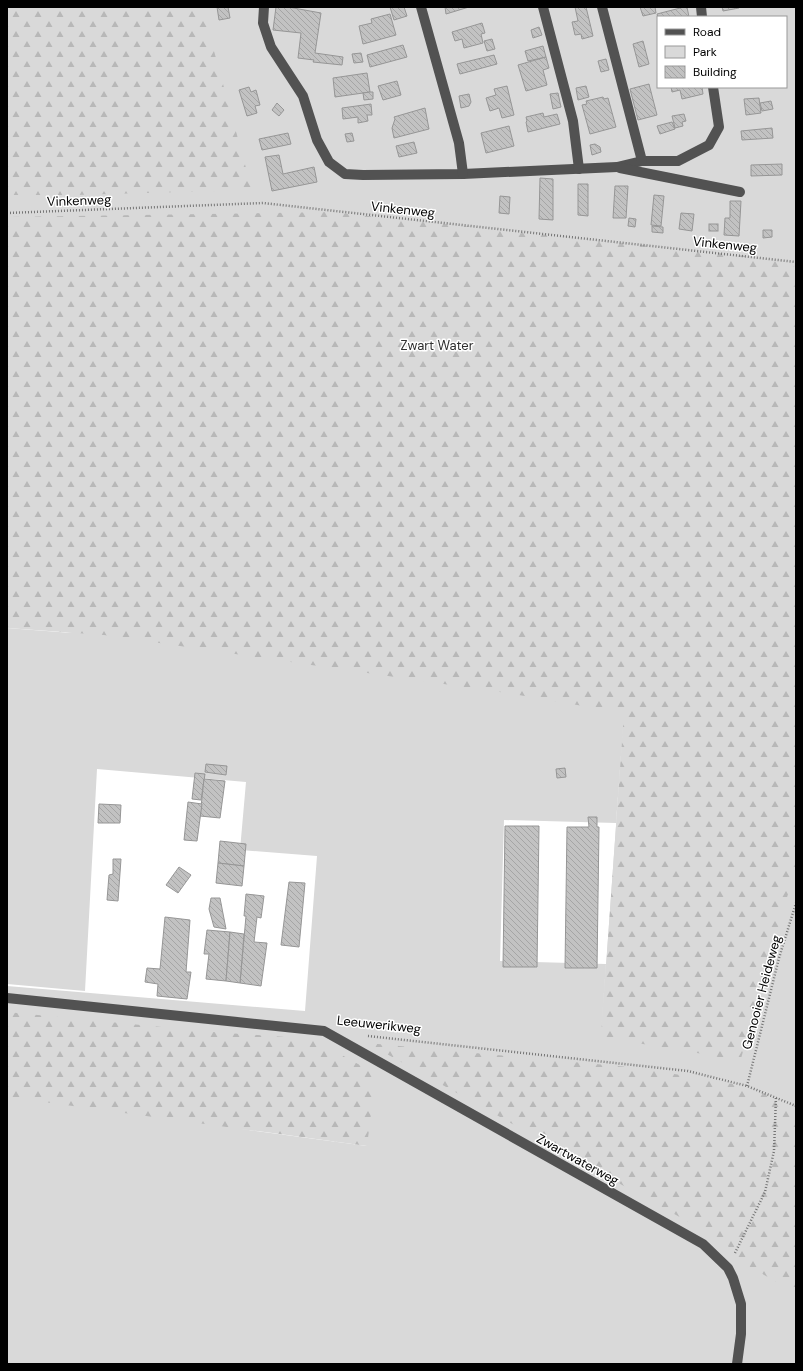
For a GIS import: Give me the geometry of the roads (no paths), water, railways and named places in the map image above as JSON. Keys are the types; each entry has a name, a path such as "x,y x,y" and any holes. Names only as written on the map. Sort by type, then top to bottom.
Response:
{"street":[{"path":"264,7 263,23 271,47 303,96 317,140 329,162 345,174 462,174 616,167 642,161 678,162 709,145 719,127 713,88"},
{"path":"421,7 459,143 462,174"},
{"path":"543,7 573,121 579,168"},
{"path":"602,7 642,161"},
{"path":"616,167 740,192"},
{"name":"Leeuwerikweg","path":"7,998 324,1031"},
{"name":"Zwartwaterweg","path":"324,1031 702,1244 728,1268 733,1278 741,1304 741,1334 737,1364"}],"park label":[{"name":"Zwart Water","path":"437,345"}]}
